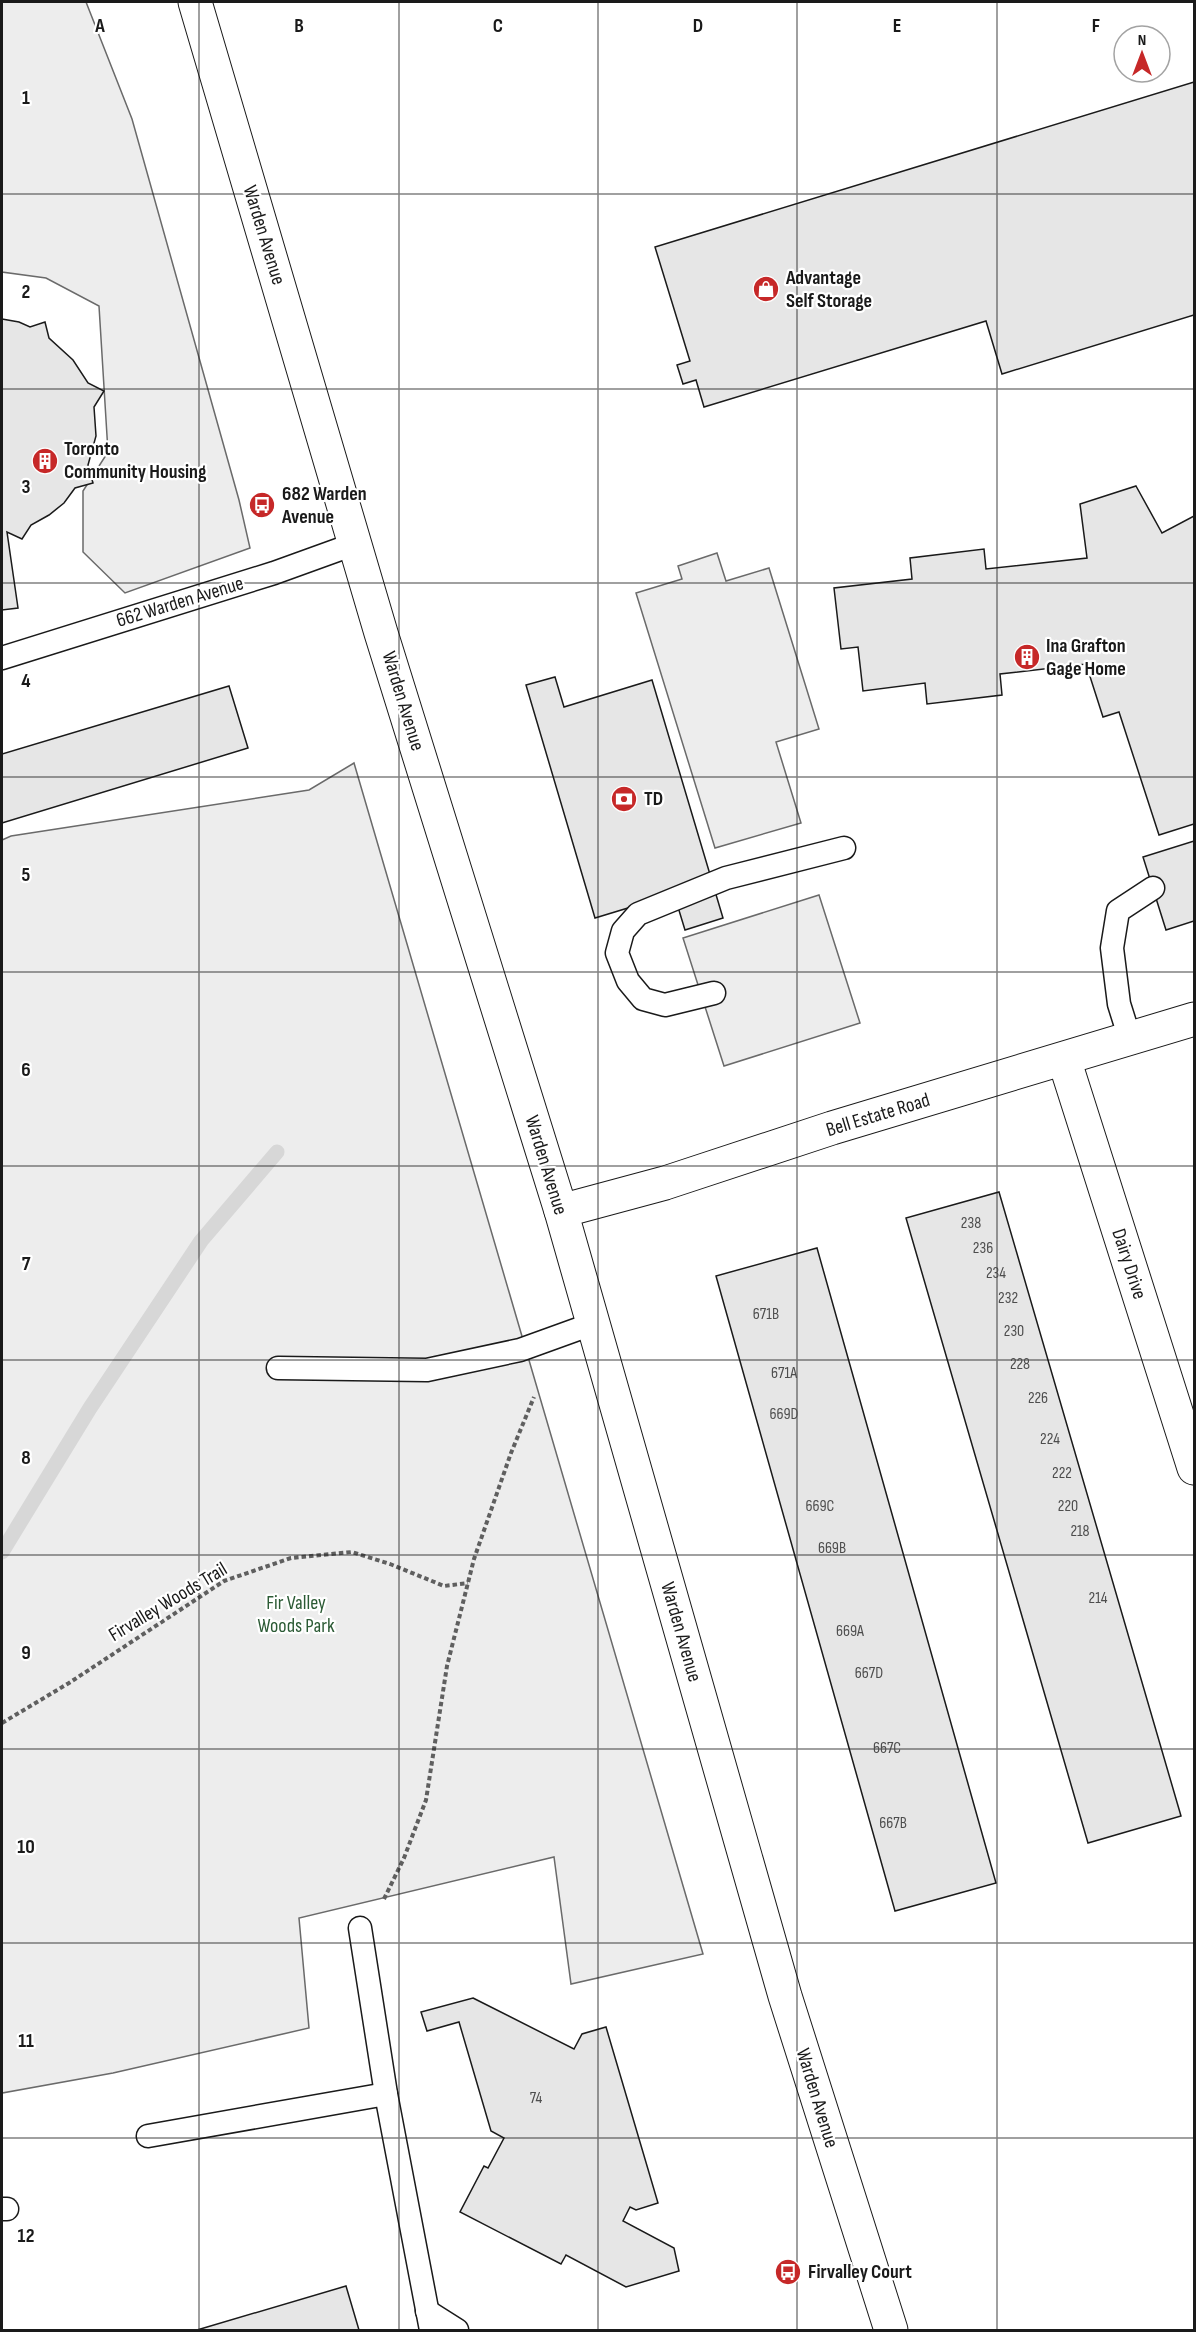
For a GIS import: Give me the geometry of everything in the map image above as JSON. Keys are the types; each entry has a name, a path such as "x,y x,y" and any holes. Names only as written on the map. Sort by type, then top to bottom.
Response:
{"main road":[{"name":"Warden Avenue","path":"195,2 357,543 378,622 561,1211 785,1996 887,2330"},
{"name":"Bell Estate Road","path":"561,1211 666,1184 832,1128 1194,1019"},
{"name":"Dairy Drive","path":"1064,1059 1194,1468"}],"lane":[{"name":"662 Warden Avenue","path":"2,658 274,573 357,543"},
{"path":"714,993 665,1005 643,999 628,981 617,953 623,931 638,914 726,878 844,848"},
{"path":"1130,1039 1119,1004 1112,948 1118,911 1153,888"},
{"path":"278,1368 427,1370 520,1350 592,1324"},
{"path":"360,1928 386,2094 429,2321 457,2331"},
{"path":"148,2136 386,2094"}],"path":[{"path":"360,1928 385,1898 404,1858 426,1800 447,1666 468,1583 511,1454 534,1397"},
{"name":"Firvalley Woods Trail","path":"2,1723 69,1683 224,1581 291,1558 352,1552 390,1564 444,1586 468,1583"}],"shaded area":[{"path":"2,2 86,2 132,119 239,500 250,548 125,593 83,552 83,491 108,452 99,306 46,278 2,272"},
{"path":"717,553 726,581 769,568 819,729 776,742 801,823 715,848 636,593 682,579 678,566"},
{"name":"Fir Valley Woods Park","path":"354,763 703,1954 571,1984 554,1857 299,1918 309,2028 113,2073 2,2093 2,840 11,836 309,790"},
{"path":"819,895 860,1023 724,1066 683,938"}],"building":[{"path":"1194,82 1194,315 1002,374 986,321 704,407 696,380 683,384 677,365 690,361 655,247"},
{"name":"Toronto Community Housing","path":"2,319 30,327 45,322 49,338 73,360 88,383 104,391 94,407 96,436 88,465 93,483 75,488 64,503 31,525 22,539 7,532 18,608 2,610"},
{"name":"Ina Grafton Gage Home","path":"1136,486 1162,533 1194,516 1194,824 1159,835 1119,712 1103,717 1086,664 1000,674 1002,695 927,704 925,683 863,691 858,647 841,649 834,588 912,579 910,558 984,549 986,569 1087,558 1080,504"},
{"name":"TD","path":"555,677 564,707 652,680 723,918 685,930 674,894 595,918 526,685"},
{"path":"229,686 248,748 2,823 2,754"},
{"path":"1194,841 1194,921 1166,930 1143,857"},
{"path":"999,1192 1181,1816 1088,1843 906,1218"},
{"path":"817,1248 996,1883 895,1911 716,1276"},
{"path":"473,1998 574,2049 582,2034 606,2027 658,2203 636,2210 630,2207 623,2221 674,2248 679,2271 626,2287 566,2255 561,2264 460,2212 484,2166 488,2168 504,2138 491,2131 459,2022 427,2031 421,2012"},
{"path":"346,2286 359,2330 197,2330"}],"waterway":[{"path":"2,1552 90,1408 201,1241 277,1152"}],"place":[{"name":"Advantage Self Storage","path":"766,289"},
{"name":"Toronto Community Housing","path":"45,461"},
{"name":"682 Warden Avenue","path":"262,505"},
{"name":"Ina Grafton Gage Home","path":"1027,657"},
{"name":"TD","path":"624,799"},
{"name":"Firvalley Court","path":"788,2272"}]}
